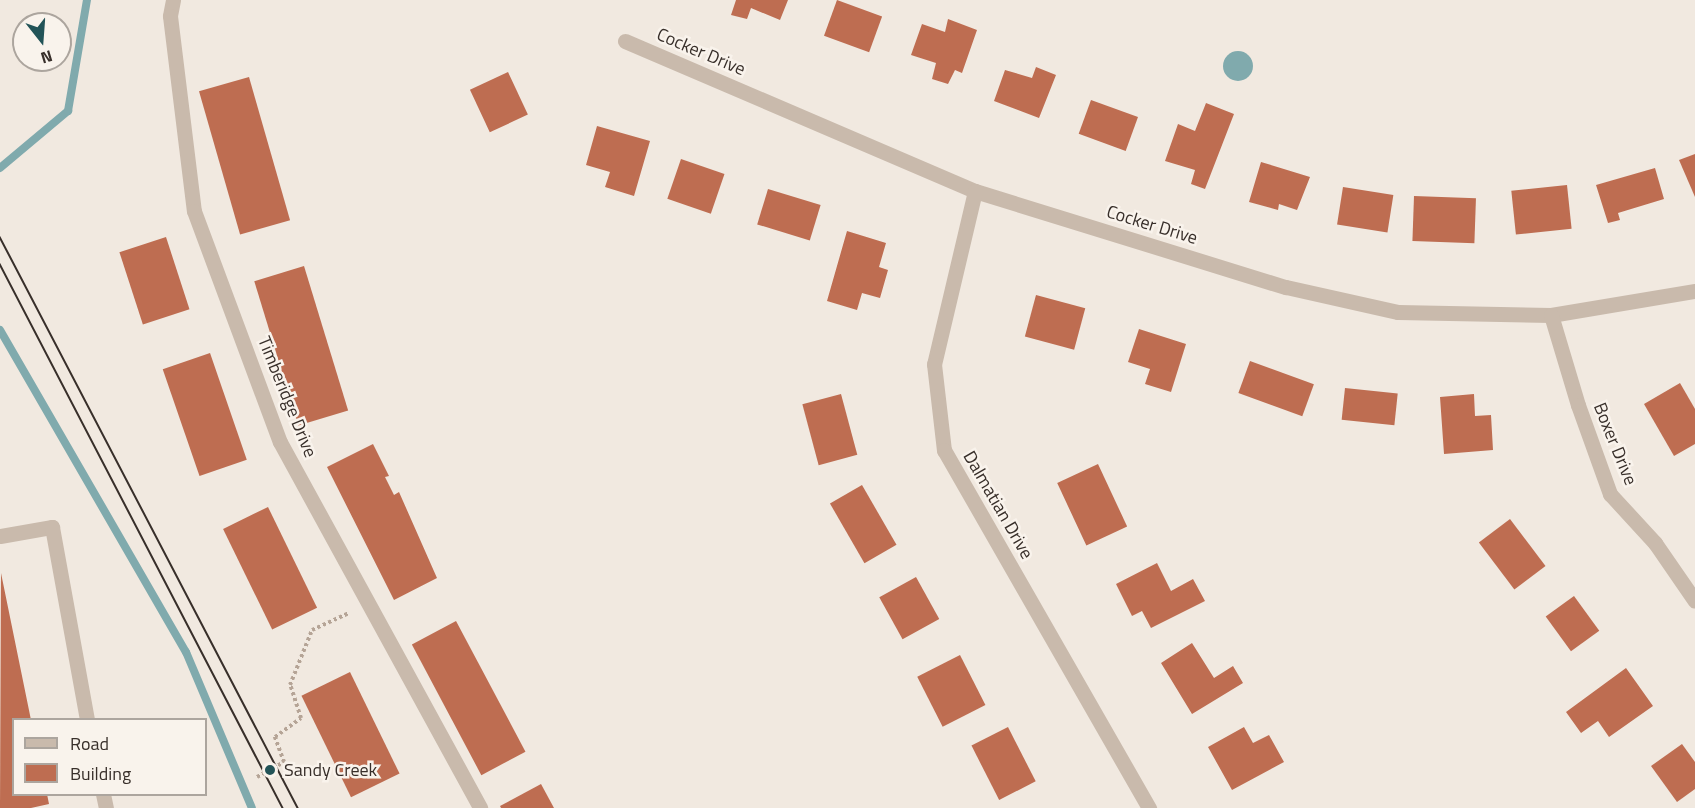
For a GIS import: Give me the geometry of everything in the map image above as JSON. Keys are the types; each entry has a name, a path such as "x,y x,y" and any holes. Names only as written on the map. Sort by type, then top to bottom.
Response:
{"street":[{"name":"Timberidge Drive","path":"173,0 170,16 194,211 280,442 480,808"},
{"name":"Cocker Drive","path":"625,41 975,191 1286,287 1398,312 1551,315 1695,291"},
{"name":"Dalmatian Drive","path":"975,191 934,364 944,450 1149,808"},
{"name":"Boxer Drive","path":"1551,315 1578,405 1610,494 1655,543 1695,601"},
{"path":"0,536 51,527 87,718"}],"path":[{"path":"257,777 284,762 275,737 301,718 290,685 312,630 368,603"}],"water":[{"path":"1238,51 1249,55 1253,66 1249,77 1238,81 1227,77 1223,66 1227,55"}],"building":[{"path":"736,0 788,0 780,20 751,8 747,19 731,15"},
{"path":"837,0 882,16 869,52 824,36"},
{"path":"948,19 977,30 962,73 955,70 948,84 932,79 936,63 911,55 922,24 945,32"},
{"path":"1036,67 1056,75 1039,118 994,101 1005,70 1032,78"},
{"path":"508,72 528,115 490,132 470,90"},
{"path":"249,77 290,220 240,235 199,91"},
{"path":"1091,100 1138,117 1126,151 1079,134"},
{"path":"1206,103 1234,114 1205,189 1191,184 1195,170 1165,161 1178,124 1195,131"},
{"path":"597,126 650,141 634,196 605,187 610,172 586,165"},
{"path":"1695,154 1695,197 1679,160"},
{"path":"681,159 724,174 711,214 667,199"},
{"path":"1261,162 1310,177 1297,210 1279,204 1278,210 1249,202"},
{"path":"1655,168 1664,199 1618,213 1620,220 1608,223 1596,185"},
{"path":"1567,185 1572,229 1516,235 1511,191"},
{"path":"1343,187 1393,195 1387,233 1337,225"},
{"path":"768,189 821,205 810,240 757,224"},
{"path":"1414,196 1476,198 1474,243 1412,241"},
{"path":"847,231 886,243 879,267 888,270 880,298 862,293 857,310 827,301"},
{"path":"166,237 189,309 143,324 119,252"},
{"path":"304,266 348,410 298,426 254,281"},
{"path":"1036,295 1085,308 1074,350 1025,337"},
{"path":"1139,329 1186,344 1171,392 1145,384 1150,369 1128,362"},
{"path":"210,353 247,460 200,476 163,369"},
{"path":"1250,361 1314,384 1302,416 1238,393"},
{"path":"1680,383 1695,409 1695,444 1674,456 1644,404"},
{"path":"1345,388 1398,394 1394,425 1342,420"},
{"path":"841,394 857,455 819,465 802,404"},
{"path":"1474,394 1475,416 1491,415 1493,450 1444,454 1440,397"},
{"path":"373,444 389,476 385,477 394,495 399,492 437,578 394,600 327,467"},
{"path":"1098,464 1127,527 1086,546 1057,483"},
{"path":"862,485 896,545 864,563 830,504"},
{"path":"268,507 317,608 272,630 223,529"},
{"path":"1510,519 1546,566 1514,590 1479,542"},
{"path":"1157,563 1171,591 1193,579 1205,601 1151,628 1142,611 1132,616 1116,584"},
{"path":"1,573 31,718 12,718 12,796 47,796 49,804 31,808 0,808"},
{"path":"916,577 939,619 903,639 879,597"},
{"path":"1574,596 1599,631 1571,651 1546,617"},
{"path":"456,621 525,752 481,775 412,644"},
{"path":"1192,643 1214,678 1233,666 1243,683 1192,714 1161,663"},
{"path":"960,655 985,705 943,727 917,677"},
{"path":"1626,668 1653,706 1609,737 1598,721 1581,733 1566,712"},
{"path":"350,672 400,774 351,797 301,696"},
{"path":"1008,727 1036,781 999,800 971,746"},
{"path":"1244,727 1253,743 1269,735 1284,762 1232,790 1208,747"},
{"path":"1682,744 1695,762 1695,789 1677,802 1651,766"},
{"path":"541,784 554,808 501,808 500,806"}],"waterway":[{"path":"0,168 68,111 87,0"},
{"path":"0,330 186,652 252,808"}],"tram line":[{"path":"0,237 298,808"},
{"path":"0,264 283,808"}],"place":[{"name":"Sandy Creek","path":"270,770"}]}
